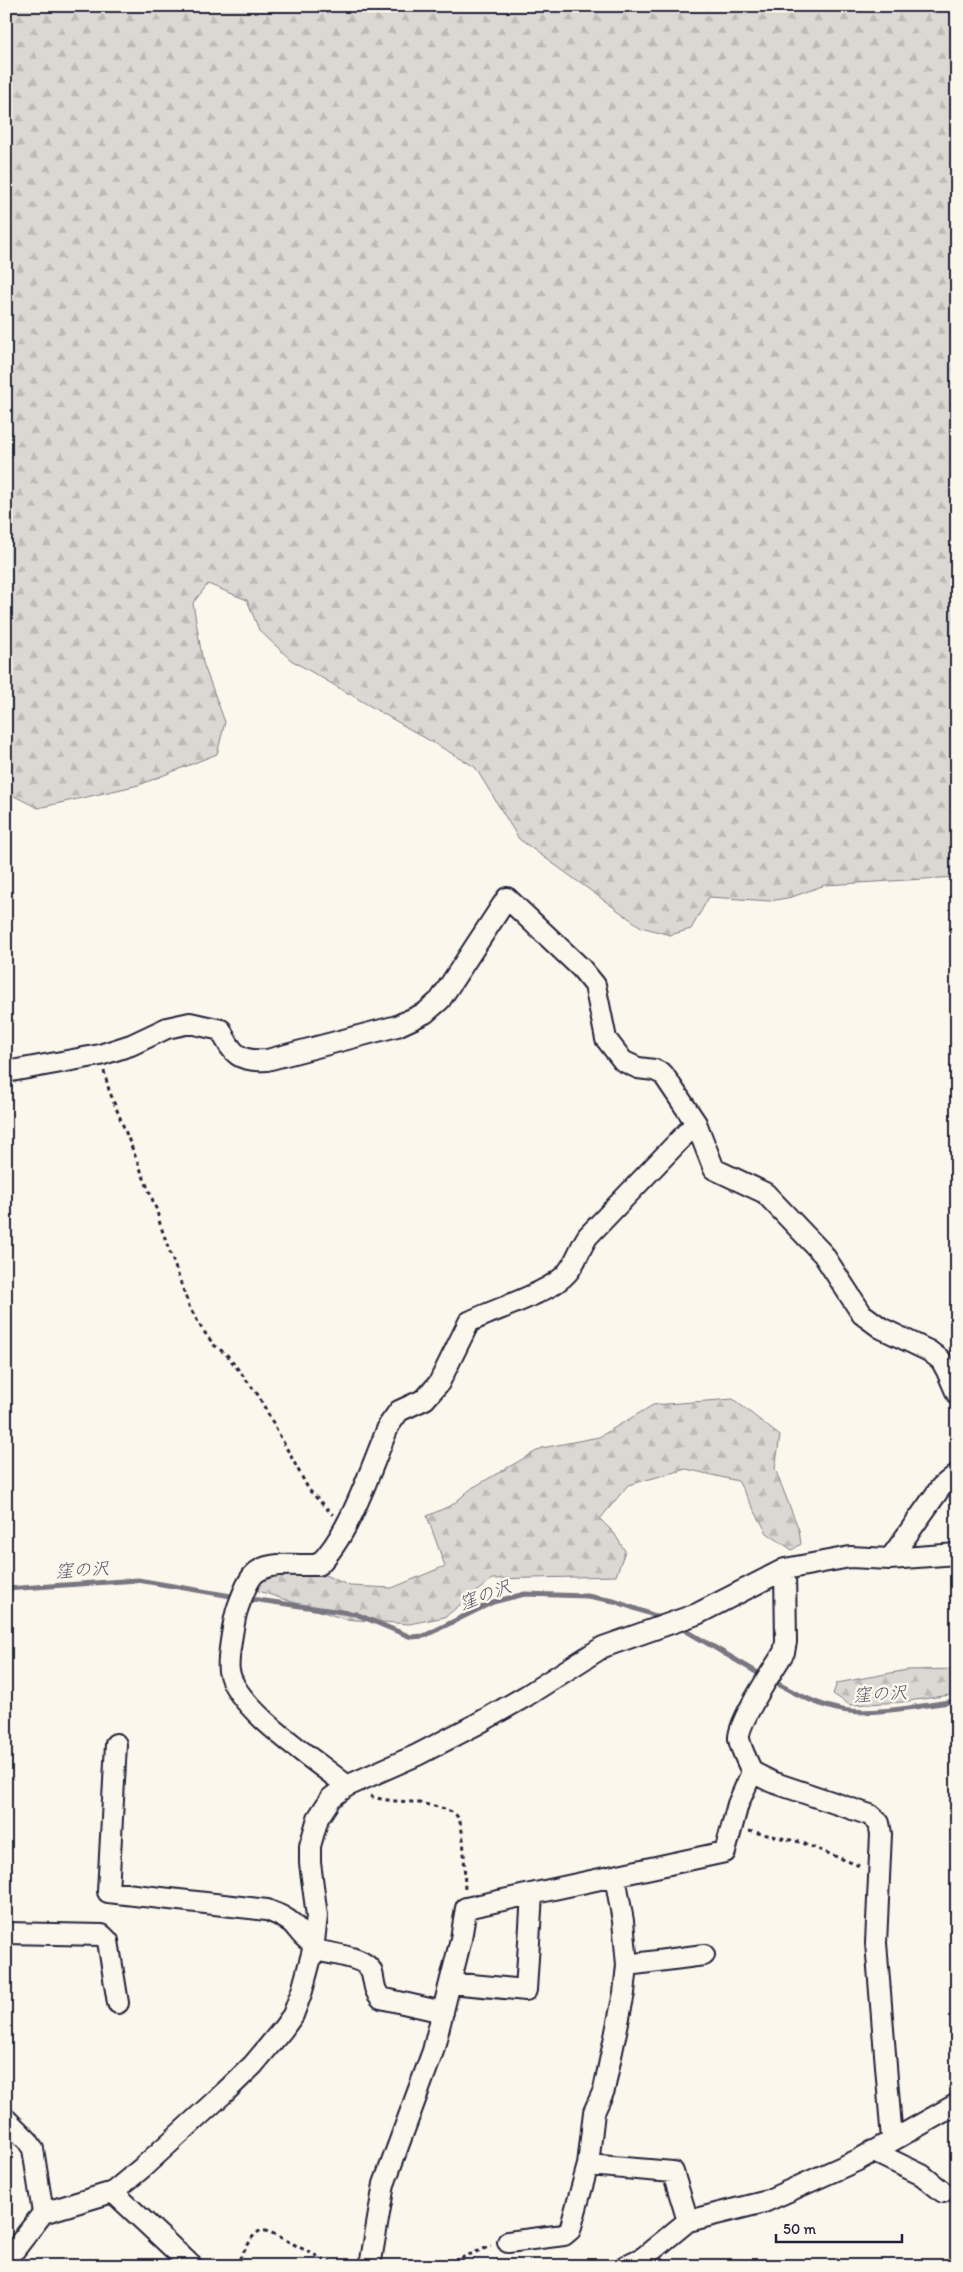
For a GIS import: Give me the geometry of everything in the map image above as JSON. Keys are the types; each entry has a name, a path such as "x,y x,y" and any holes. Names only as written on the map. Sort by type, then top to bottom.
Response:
{"street":[{"path":"6,1072 100,1055 131,1045 167,1028 190,1023 220,1030 237,1055 250,1061 267,1060 397,1026 425,1014 440,1000 507,898 581,968 595,985 606,1039 623,1061 638,1068 654,1070 663,1074 696,1123 714,1169 765,1193 823,1254 862,1314 881,1328 929,1351 952,1365 957,1394"},
{"path":"347,1786 270,1728 233,1683 228,1670 237,1611 244,1590 257,1572 272,1566 318,1565 330,1554 345,1528 389,1425 399,1411 424,1399 439,1383 469,1322 553,1286 568,1272 579,1248 588,1236 696,1123"},
{"path":"890,1559 941,1487 957,1474"},
{"path":"6,2261 43,2213 113,2192 224,2094 253,2065 283,2029 293,2015 302,1991 313,1947 317,1916 310,1863 313,1831 318,1818 331,1798 347,1786 417,1755 477,1724 526,1696 603,1646 697,1614 786,1569 850,1557 890,1559 957,1554"},
{"path":"786,1569 786,1642 784,1652 740,1729 739,1739 752,1772 772,1782 870,1815 879,1822 881,1834 876,1943 892,2140"},
{"path":"116,1744 108,1892 267,1910 282,1916 292,1924 313,1947 363,1961 372,1971 374,1990 380,1998 443,2012"},
{"path":"370,2266 384,2184 433,2051 466,1908 725,1852 738,1804 752,1772"},
{"path":"508,2242 564,2234 570,2230 588,2165 594,2112 604,2090 624,1993 627,1965 615,1876"},
{"path":"450,1983 526,1990 532,1894"},
{"path":"6,1933 102,1935 108,1942 118,2003"},
{"path":"627,1965 704,1955"},
{"path":"624,2266 644,2257 688,2222 764,2202 872,2152 957,2104"},
{"path":"6,2119 28,2140 33,2149 43,2213"},
{"path":"872,2152 922,2175 943,2192"},
{"path":"588,2165 673,2172 688,2222"},
{"path":"113,2192 192,2266"}],"path":[{"path":"100,1055 110,1090 157,1211 189,1306 214,1345 227,1355 258,1395 309,1490 345,1528"},
{"path":"347,1786 384,1801 414,1802 450,1811 457,1815 462,1826 466,1908"},
{"path":"732,1828 800,1842 879,1873"},
{"path":"235,2266 254,2235 261,2230 270,2232 336,2266"},
{"path":"430,2266 451,2262 486,2248 508,2242"}],"green space":[{"path":"6,6 957,6 957,877 825,885 792,897 770,901 709,897 691,929 670,935 641,927 519,839 475,767 291,660 259,630 247,600 208,584 193,603 203,663 225,722 217,754 139,785 38,808 10,794 6,789"},
{"path":"733,1399 780,1436 775,1469 799,1530 801,1544 792,1550 767,1533 738,1481 686,1469 628,1485 600,1519 614,1533 625,1551 616,1576 492,1579 445,1617 409,1624 344,1619 250,1588 268,1573 318,1572 350,1586 392,1588 445,1566 427,1516 452,1505 472,1488 542,1448 599,1437 653,1405"},
{"path":"957,1669 957,1694 902,1702 850,1705 833,1694 837,1683 907,1670"}],"waterway":[{"name":"窪の沢","path":"6,1589 138,1580 237,1597"},
{"name":"窪の沢","path":"245,1598 356,1614 411,1637 424,1636 493,1602 525,1594 587,1596 614,1601 664,1619"},
{"name":"窪の沢","path":"678,1626 763,1676"},
{"name":"窪の沢","path":"771,1680 815,1702 855,1712 883,1711 957,1701"}]}
